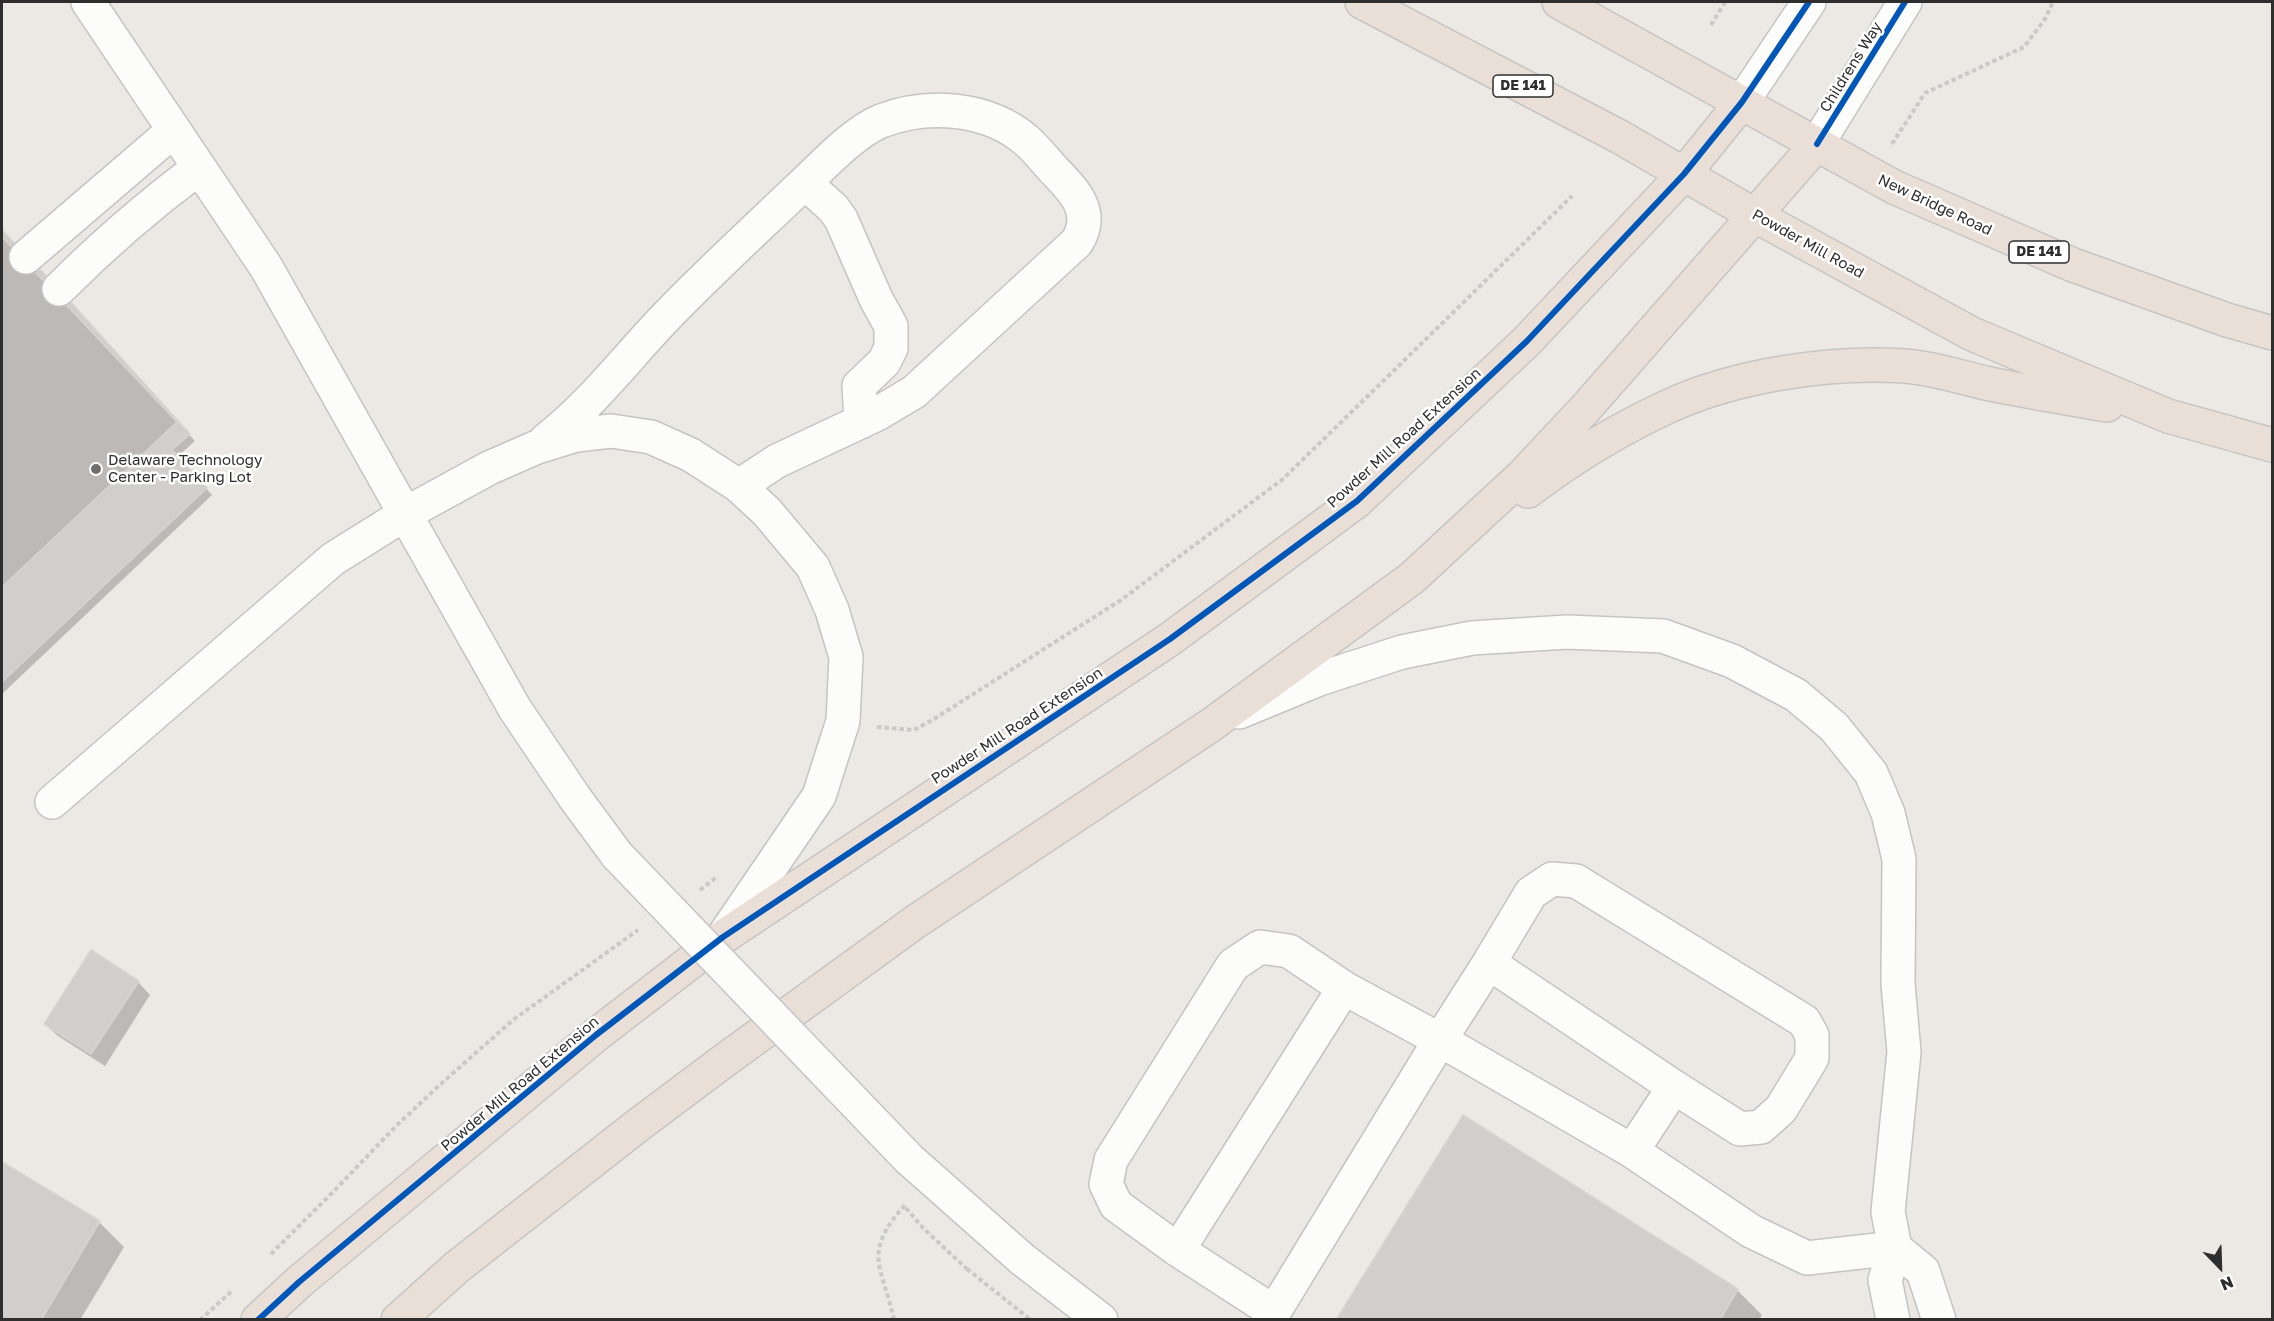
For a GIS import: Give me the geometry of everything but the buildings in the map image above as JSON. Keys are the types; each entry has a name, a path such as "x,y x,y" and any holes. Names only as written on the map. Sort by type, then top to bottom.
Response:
{"highway":[{"name":"Powder Mill Road","path":"1362,2 1603,129 1972,334 2168,416 2272,445"},
{"name":"DE 141","path":"1559,2 1742,102"},
{"name":"Powder Mill Road Extension","path":"258,1320 299,1282 587,1043 723,937 1170,639 1358,501 1527,341 1684,174 1742,102"},
{"name":"New Bridge Road","path":"1742,102 1894,188 1989,231 2073,266 2217,317 2272,333"},
{"path":"1412,578 1522,476 1586,409 1817,144"},
{"path":"398,1320 457,1267 637,1126 915,922 1211,725 1558,469 1620,432 1670,406 1770,375 1863,365 1908,366 2014,389 2168,416"}],"street":[{"path":"88,2 266,267 515,709 616,855 909,1159 1022,1259 1101,1320"},
{"path":"1742,102 1809,2"},
{"name":"Childrens Way","path":"1817,144 1905,2"},
{"path":"537,447 569,423 663,319 805,183 844,146 879,122 909,112 934,110 961,112 985,117 1007,127 1027,141 1066,183 1082,206 1084,231 1077,242 914,392 861,422 777,461 739,486"},
{"path":"26,257 173,131"},
{"path":"59,290 104,245 147,207 199,168"},
{"path":"805,183 841,219 876,299 891,326 891,348 884,362 860,386 861,422"},
{"path":"52,802 333,559 405,514 489,468 537,447 576,435 611,430 651,437 691,455 739,486 767,512 813,567 832,610 846,657 843,721 819,796 723,937"},
{"path":"1211,725 1319,679 1402,652 1472,638 1567,632 1662,636 1732,661 1796,695 1834,727 1871,773 1888,813 1899,859 1898,984 1904,1052 1888,1212 1894,1248 1885,1280 1893,1320"},
{"path":"1489,963 1740,1129 1761,1127 1781,1109 1812,1058 1812,1035 1804,1021 1576,881 1552,879 1531,893 1489,963 1440,1040 1271,1316 1116,1205 1106,1184 1112,1160 1233,965 1260,947 1289,951 1344,987 1440,1040 1632,1151 1751,1231 1807,1258 1894,1248 1923,1271 1939,1320"},
{"path":"1178,1250 1344,987"},
{"path":"1632,1151 1674,1087"}],"path":[{"path":"1710,25 1725,2"},
{"path":"1873,176 1925,93 2024,47 2045,19 2053,2"},
{"path":"843,721 866,726 914,730 1121,600 1283,479 1572,196"},
{"path":"695,893 722,873"},
{"path":"264,1261 396,1126 513,1020 648,924"},
{"path":"894,1320 877,1259 879,1244 897,1214 912,1197"},
{"path":"967,1269 1031,1320"},
{"path":"200,1320 240,1283"}],"cycle path":[{"path":"258,1320 299,1282 596,1035 723,937 1170,639 1357,501 1527,341 1684,174 1742,102 1809,2"},
{"path":"1817,144 1905,2"}],"place":[{"name":"Delaware Technology Center - Parking Lot","path":"96,469"}]}
